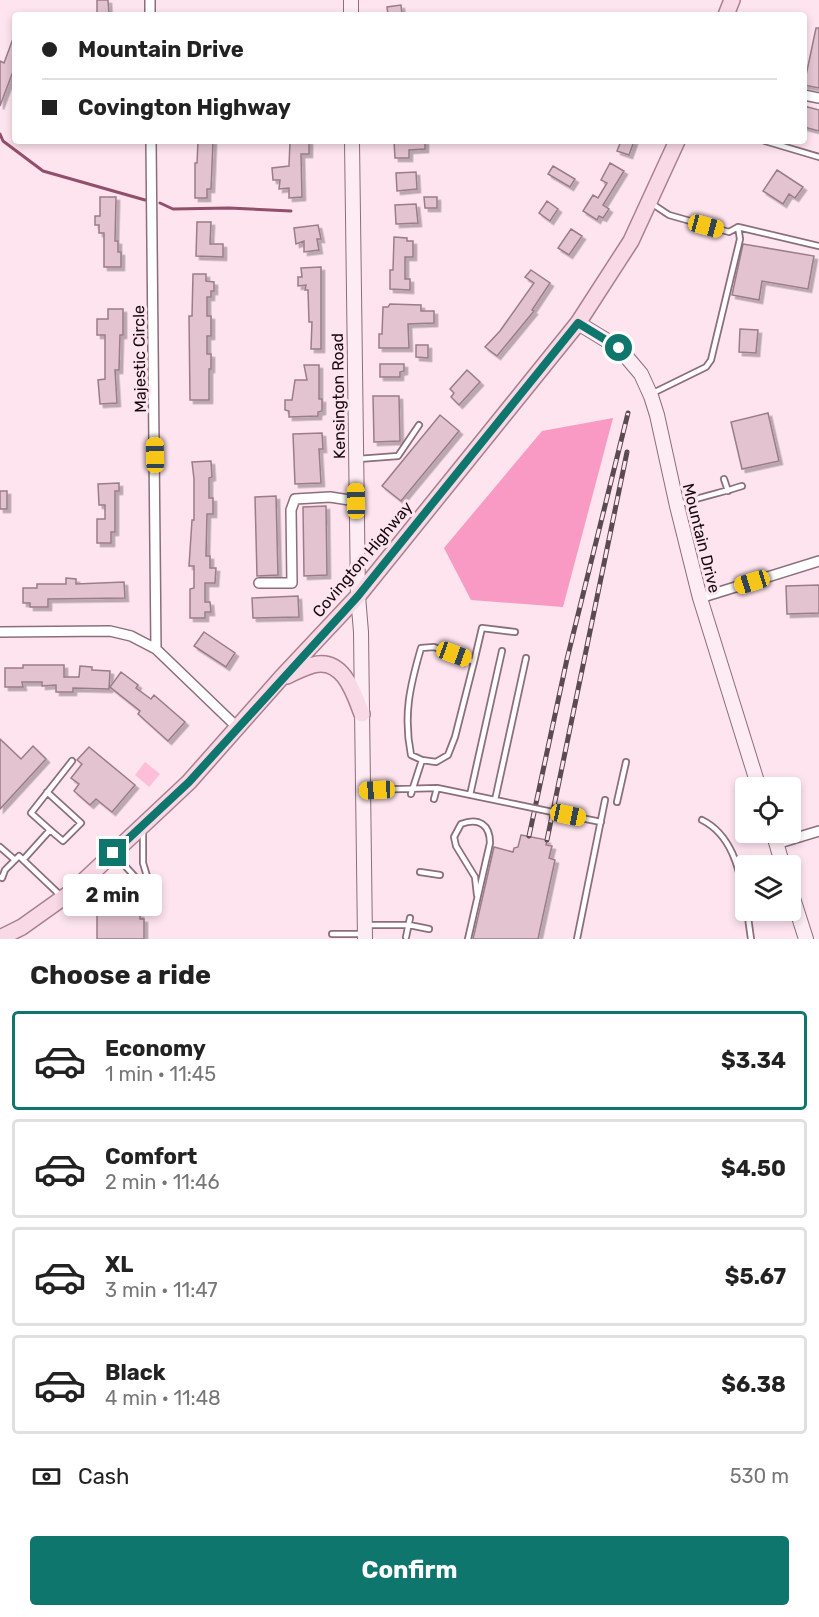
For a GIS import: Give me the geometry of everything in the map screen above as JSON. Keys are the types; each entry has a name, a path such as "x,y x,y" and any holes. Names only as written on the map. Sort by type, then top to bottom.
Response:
{"main road":[{"name":"Covington Highway","path":"0,939 22,927 63,898 189,782 281,678 358,596 578,323 631,241 676,144"},
{"path":"281,678 314,665 324,664 334,667 345,677 362,714"}],"street":[{"name":"Majestic Circle","path":"152,144 156,649"},
{"name":"Kensington Road","path":"352,144 356,501 361,632 365,932"},
{"name":"Mountain Drive","path":"578,323 619,348 641,375 650,394 700,598 756,777"},
{"path":"259,583 292,583 291,510 295,500 330,497 356,501"},
{"path":"700,598 819,561"},
{"path":"0,632 110,632 131,636 156,649 238,728"},
{"path":"801,834 819,831"},
{"path":"800,921 806,939"}],"lane":[{"path":"775,144 819,157"},
{"path":"649,202 669,215 729,232 738,227 819,246"},
{"path":"650,394 706,367 711,360 740,239 738,227"},
{"path":"356,460 398,456 419,424"},
{"path":"724,478 728,491"},
{"path":"677,506 692,499 741,486"},
{"path":"474,662 434,647 421,648 409,692 408,739 411,755 422,760 436,762 448,755 455,737 474,662 482,628 515,632"},
{"path":"470,795 502,651"},
{"path":"495,800 526,658"},
{"path":"411,794 415,788 422,760"},
{"path":"47,792 81,823 63,841 31,813 47,792 72,761"},
{"path":"617,802 626,762"},
{"path":"434,799 437,788"},
{"path":"363,791 437,788 601,822"},
{"path":"577,939 605,800"},
{"path":"702,820 721,832 735,865"},
{"path":"468,939 490,843 490,833 486,827 477,822 468,821 461,824 454,837 456,846 475,877 477,895"},
{"path":"113,853 153,896 143,863 143,825"},
{"path":"23,860 50,830"},
{"path":"0,847 15,860"},
{"path":"0,877 2,878 5,870 19,856 63,898"},
{"path":"420,872 440,875"},
{"path":"406,938 411,918"},
{"path":"749,921 751,939"},
{"path":"332,934 365,932 409,925 429,929"}],"shaded area":[{"path":"613,418 563,607 471,600 444,548 542,431"},
{"path":"145,762 160,774 149,787 135,775"}],"building":[{"path":"97,0 108,0 109,12 97,12"},
{"path":"401,5 402,12 388,12 387,7"},
{"path":"816,28 819,28 819,88 807,86 807,71"},
{"path":"12,41 12,74 0,106 0,61 4,63"},
{"path":"807,107 819,110 819,131 807,128"},
{"path":"198,144 213,144 211,189 207,189 207,198 195,198 195,163 197,163"},
{"path":"290,144 309,144 309,154 301,154 302,197 289,198 289,188 279,189 280,180 273,180 272,168 289,166"},
{"path":"394,144 425,144 425,149 409,150 409,158 395,158"},
{"path":"620,144 633,144 629,155 617,151"},
{"path":"610,163 624,171 603,205 609,209 603,218 599,216 597,220 583,211 593,195 598,198 607,183 601,180"},
{"path":"553,166 575,179 570,187 548,174"},
{"path":"777,170 803,187 795,198 789,194 783,204 763,191"},
{"path":"416,172 417,189 397,191 396,173"},
{"path":"100,197 116,197 115,241 118,241 118,252 121,252 121,267 104,267 104,233 99,233 99,225 95,225 95,216 100,216"},
{"path":"424,197 437,197 437,208 425,208"},
{"path":"547,201 558,209 550,221 539,213"},
{"path":"416,204 418,223 396,224 395,205"},
{"path":"197,222 211,222 210,244 223,244 223,257 196,256"},
{"path":"318,225 321,239 317,239 319,250 304,252 304,241 296,244 294,228"},
{"path":"571,229 582,236 569,255 558,248"},
{"path":"394,237 413,241 413,257 405,257 405,279 410,279 410,290 390,289"},
{"path":"743,244 814,256 808,289 762,281 759,300 732,295"},
{"path":"321,267 321,349 311,349 312,322 309,322 308,290 305,290 306,285 298,286 298,277 302,277 301,268"},
{"path":"531,270 550,283 532,310 534,311 497,356 485,347 500,331 534,283 525,277"},
{"path":"193,274 206,274 206,281 214,282 214,291 211,291 211,297 207,297 207,316 211,316 211,336 207,336 207,354 211,354 209,400 190,400 189,316 192,316"},
{"path":"390,304 421,305 421,311 434,311 434,323 408,324 409,348 379,348 383,307 388,307"},
{"path":"108,309 123,309 123,335 120,335 119,370 115,370 117,403 100,404 98,380 105,379 105,335 97,335 97,319 108,319"},
{"path":"740,329 758,330 756,353 739,352"},
{"path":"416,345 428,345 428,358 416,357"},
{"path":"380,364 404,364 404,371 400,372 400,377 380,377"},
{"path":"304,365 319,365 319,399 322,399 322,411 318,412 318,416 289,417 289,411 285,410 285,400 292,400 295,380 307,380"},
{"path":"467,370 480,382 459,405 451,397 454,393 450,389"},
{"path":"373,396 399,396 400,441 374,442"},
{"path":"768,413 779,461 742,469 731,422"},
{"path":"440,415 459,431 401,501 382,486"},
{"path":"322,433 323,449 319,449 321,483 295,484 293,434"},
{"path":"211,461 212,477 209,478 209,498 213,498 213,514 207,514 206,556 210,556 210,568 216,568 215,583 205,583 205,602 210,602 211,612 205,612 205,618 190,618 190,589 194,588 194,566 189,566 192,520 194,520 192,462"},
{"path":"119,483 119,491 115,491 115,532 111,532 111,543 97,543 97,519 105,519 105,505 99,505 98,484"},
{"path":"0,491 7,491 7,509 0,509"},
{"path":"276,496 278,575 257,576 255,497"},
{"path":"326,506 327,575 304,576 303,507"},
{"path":"66,578 76,579 76,584 124,582 125,598 48,599 48,607 30,607 30,603 23,603 23,588 37,588 37,584 66,584"},
{"path":"819,585 819,613 787,614 786,586"},
{"path":"298,596 299,617 253,618 252,598"},
{"path":"204,632 235,653 226,667 194,646"},
{"path":"23,665 64,665 64,677 79,677 80,666 92,667 92,670 110,671 109,689 73,688 73,692 56,692 56,685 42,686 42,682 22,682 23,687 5,687 5,668 23,668"},
{"path":"121,672 138,685 136,688 151,699 154,695 185,722 168,741 138,714 140,711 110,687"},
{"path":"0,739 21,759 33,746 46,759 0,809"},
{"path":"89,747 135,785 112,812 96,799 90,805 74,791 79,784 71,778 82,764 77,760"},
{"path":"521,835 547,840 546,845 552,846 549,858 555,860 538,939 473,939 494,847 513,852 514,848 518,847"},
{"path":"97,914 140,914 140,919 144,919 144,939 97,939"}],"waterway":[{"path":"0,134 3,141 43,171 145,200"},
{"path":"160,203 173,209 229,208 291,211"}],"railway":[{"path":"529,836 567,659 628,413"},
{"path":"547,840 627,452"}],"route":[{"path":"113,853 189,782 281,678 358,596 578,323 619,348"}]}
